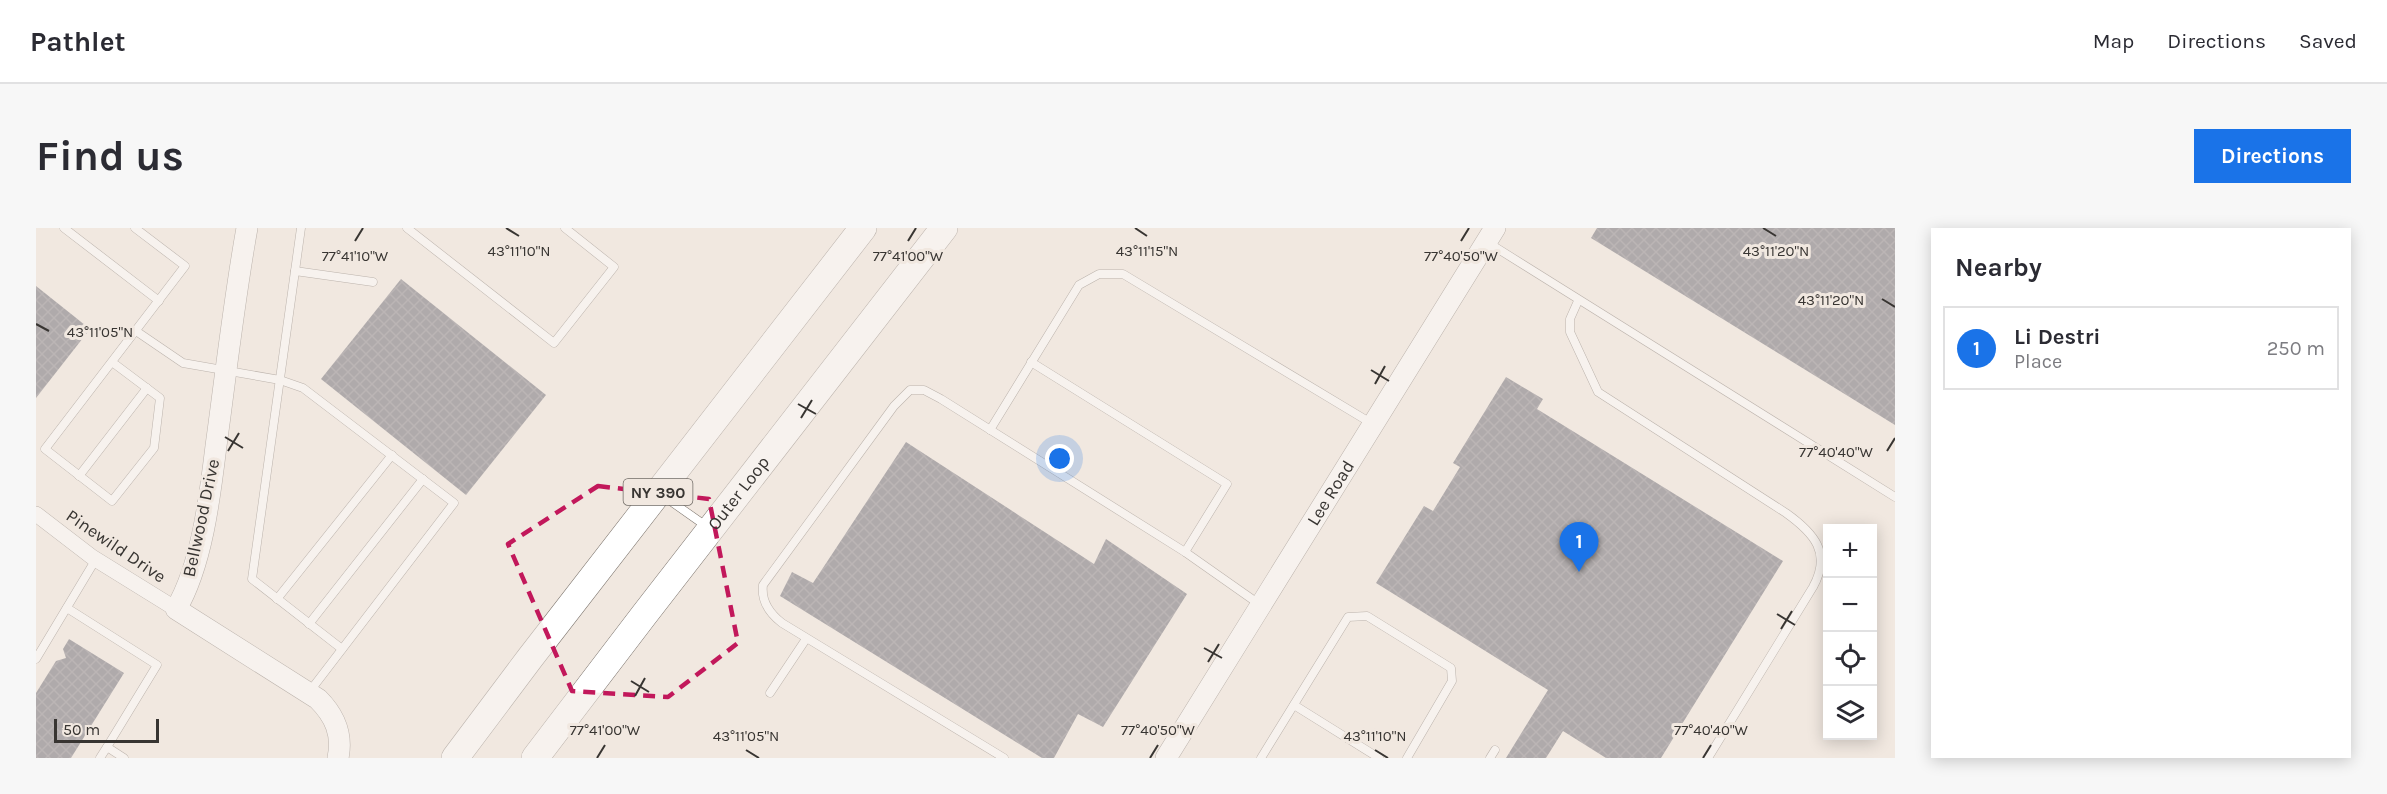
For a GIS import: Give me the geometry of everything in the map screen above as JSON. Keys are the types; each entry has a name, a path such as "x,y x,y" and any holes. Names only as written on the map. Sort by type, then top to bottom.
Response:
{"highway":[{"path":"805,303 852,228"},
{"name":"NY 390","path":"455,758 863,228"},
{"name":"Outer Loop","path":"535,758 944,228"}],"street":[{"name":"Bellwood Drive","path":"176,609 188,583 204,522 247,228"},
{"name":"Lee Road","path":"1166,758 1491,235"},
{"name":"Pinewild Drive","path":"36,514 96,559 176,609"},
{"path":"176,609 310,693 326,707 335,720 340,741 338,758"}],"lane":[{"path":"64,228 159,301"},
{"path":"112,362 160,398 154,448 112,501 45,449 185,266 135,228"},
{"path":"301,228 252,579 342,648"},
{"path":"406,228 554,343 614,267 565,228"},
{"path":"1491,235 1578,301 1895,497"},
{"path":"295,271 373,282"},
{"path":"990,430 1079,285 1098,274 1123,274 1373,424"},
{"path":"1578,301 1570,319 1570,332 1598,392 1786,513 1808,531 1820,553 1820,575 1708,758"},
{"path":"136,331 183,363 280,380 310,392 454,503 310,693"},
{"path":"1031,362 1227,484 1185,552"},
{"path":"79,476 147,388"},
{"path":"1004,758 806,639 772,616 762,595 763,585 894,406 910,390 924,390 990,430 1185,552 1261,605"},
{"path":"278,599 392,454"},
{"path":"309,624 423,479"},
{"path":"658,492 710,529"},
{"path":"36,659 96,559"},
{"path":"67,608 157,664 100,758"},
{"path":"1262,758 1348,617 1367,616 1451,668 1452,681 1407,758"},
{"path":"770,693 806,639"},
{"path":"1294,705 1379,758"},
{"path":"107,747 124,758"},
{"path":"1490,758 1495,750"}],"highlighted area":[{"path":"598,486 709,499 738,643 668,697 572,691 508,544"}],"building":[{"path":"1597,228 1895,228 1895,425 1591,238"},
{"path":"401,279 546,395 466,495 321,379"},
{"path":"36,286 90,329 36,398"},
{"path":"1506,377 1543,399 1537,409 1783,561 1661,758 1606,758 1563,731 1546,758 1506,758 1548,690 1376,583 1424,506 1433,511 1460,467 1453,463"},
{"path":"906,442 1094,564 1106,539 1187,594 1103,727 1078,714 1054,758 1042,758 780,596 792,572 813,583"},
{"path":"69,639 124,673 71,758 36,758 36,693 56,661 66,658 63,649"}],"place":[{"name":"Li Destri","path":"1579,572"}]}
